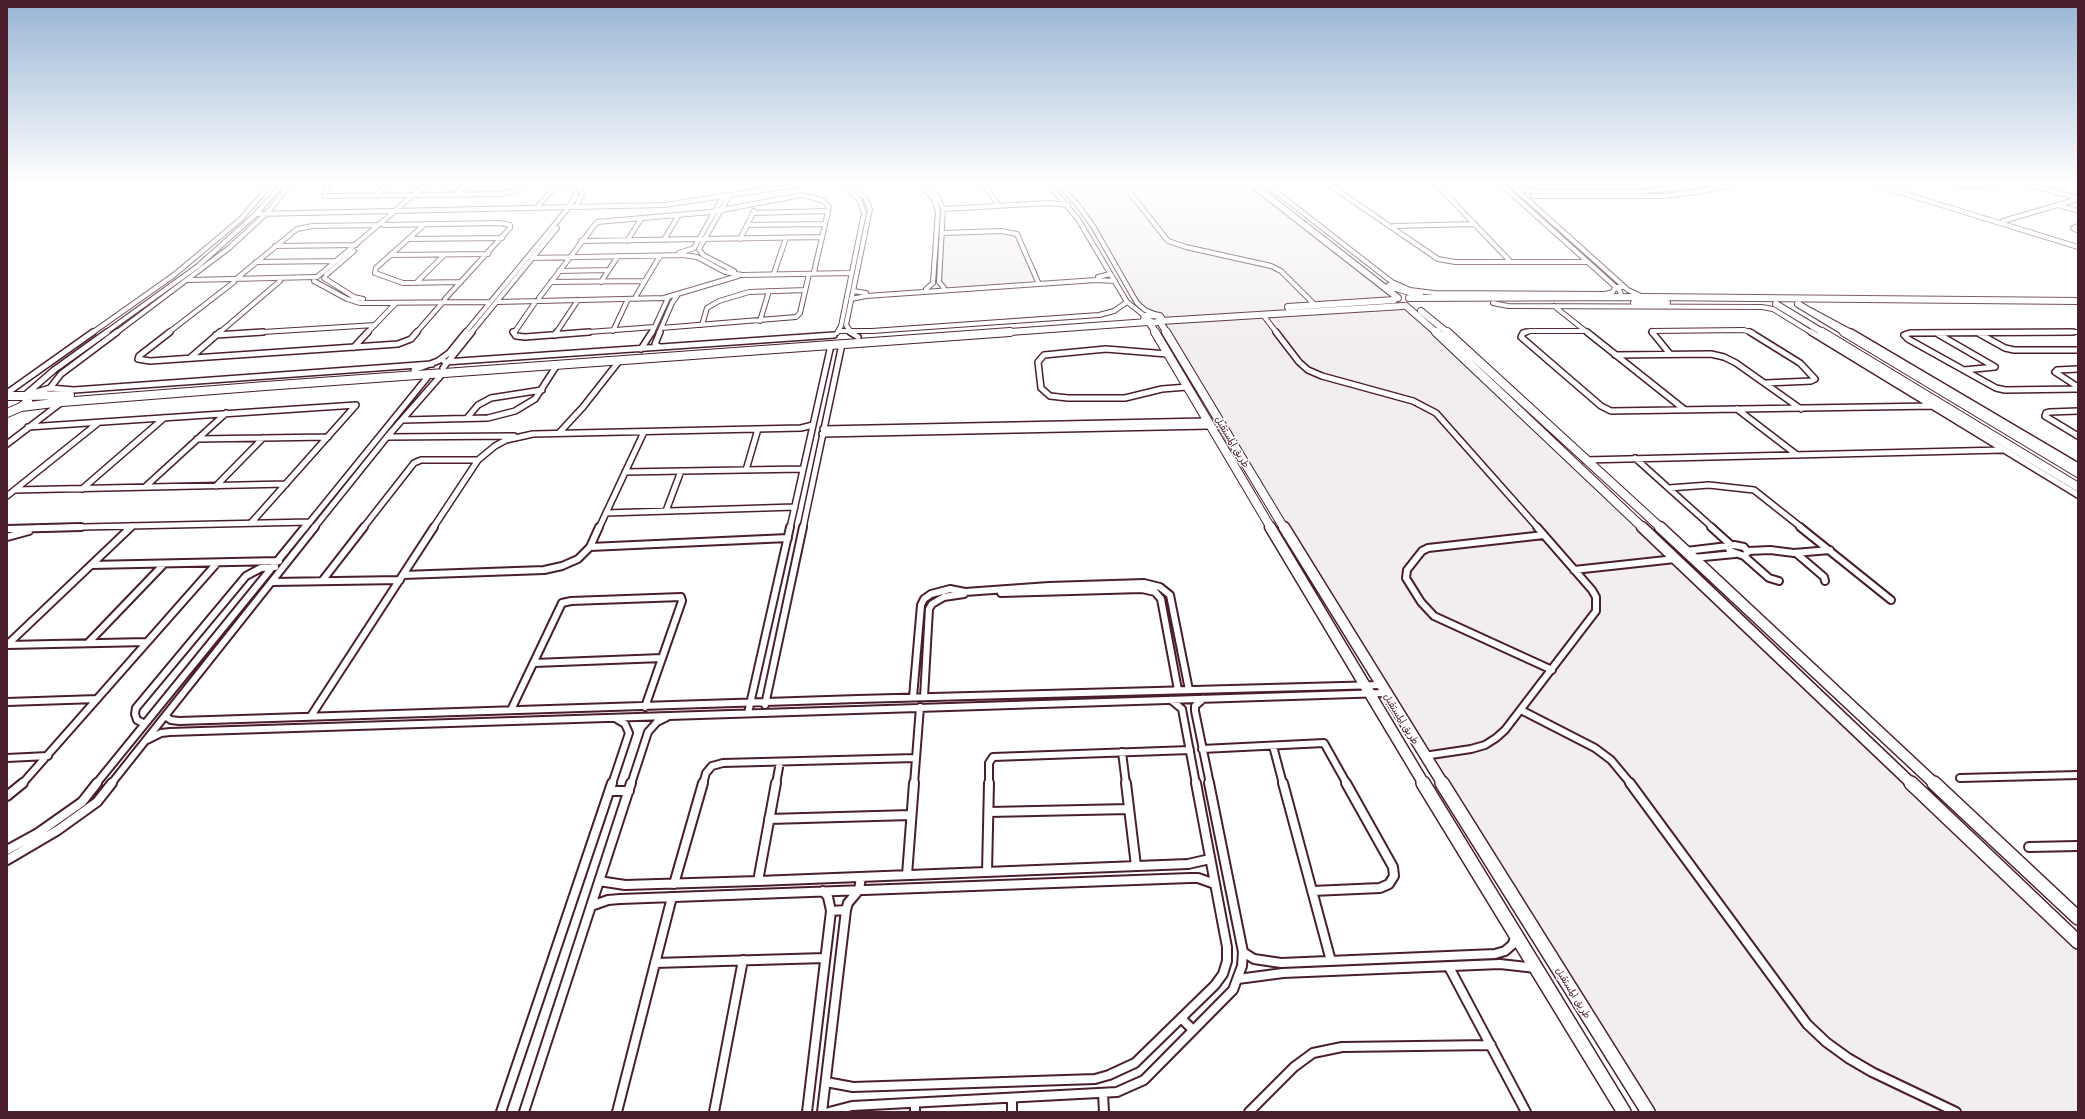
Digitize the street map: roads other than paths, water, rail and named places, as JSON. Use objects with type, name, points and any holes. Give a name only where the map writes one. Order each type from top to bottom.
[{"type":"street","points":[[7,395],[38,371],[174,275],[220,236]]},
{"type":"street","points":[[25,396],[54,370],[198,266],[231,236]]},
{"type":"street","points":[[50,388],[53,381],[61,374],[187,281],[242,236]]},
{"type":"street","points":[[287,236],[138,358],[146,361],[407,342],[502,238]]},
{"type":"street","points":[[314,279],[365,236]]},
{"type":"street","points":[[235,280],[280,281],[324,278],[371,236]]},
{"type":"street","points":[[411,236],[376,268],[375,272],[396,282],[461,282]]},
{"type":"street","points":[[414,370],[432,364],[449,354],[474,321],[546,236]]},
{"type":"street","points":[[7,860],[58,830],[97,802],[256,601],[387,437],[445,368],[549,236]]},
{"type":"street","points":[[585,236],[513,333],[522,337],[654,327]]},
{"type":"street","points":[[627,241],[630,236]]},
{"type":"street","points":[[664,240],[666,236]]},
{"type":"street","points":[[533,257],[680,253],[692,249],[700,236]]},
{"type":"street","points":[[706,236],[700,248],[700,252],[731,270],[746,273],[812,273]]},
{"type":"street","points":[[824,340],[834,335],[838,331],[859,236]]},
{"type":"street","points":[[858,337],[850,332],[846,326],[864,236]]},
{"type":"street","points":[[926,289],[930,288],[933,282],[936,236]]},
{"type":"street","points":[[943,236],[939,282],[944,288]]},
{"type":"street","points":[[1019,236],[1038,282]]},
{"type":"street","points":[[1088,236],[1127,302],[1153,319]]},
{"type":"street","points":[[1099,236],[1137,302],[1153,319]]},
{"type":"street","points":[[1164,236],[1168,241],[1186,248],[1272,266],[1281,271],[1315,305]]},
{"type":"street","points":[[1321,236],[1390,286],[1405,302],[2078,942]]},
{"type":"street","points":[[1324,236],[1366,270],[1381,285],[1453,337],[1693,558],[2078,918]]},
{"type":"street","points":[[1333,236],[1392,282],[1410,290],[1434,293],[1605,294],[1613,292],[1615,287]]},
{"type":"street","points":[[1406,236],[1438,259],[1454,262],[1586,261]]},
{"type":"street","points":[[1409,236],[1442,258],[1586,261]]},
{"type":"street","points":[[1487,236],[1509,260]]},
{"type":"street","points":[[1559,236],[1615,287],[1621,294],[1618,297]]},
{"type":"street","points":[[1568,236],[1624,287],[1632,293],[1644,297]]},
{"type":"street","points":[[2050,236],[2078,245]]},
{"type":"street","points":[[2051,236],[2078,245]]},
{"type":"street","points":[[581,241],[822,237],[800,313],[797,316],[760,321],[661,328]]},
{"type":"street","points":[[408,239],[502,238]]},
{"type":"street","points":[[774,273],[786,238]]},
{"type":"street","points":[[275,246],[356,244]]},
{"type":"street","points":[[856,249],[862,248]]},
{"type":"street","points":[[416,283],[444,254]]},
{"type":"street","points":[[390,255],[488,254]]},
{"type":"street","points":[[570,256],[693,256],[725,272],[742,275],[851,272]]},
{"type":"street","points":[[601,282],[618,256]]},
{"type":"street","points":[[636,296],[660,256]]},
{"type":"street","points":[[256,262],[336,261]]},
{"type":"street","points":[[559,272],[608,270]]},
{"type":"street","points":[[498,300],[636,296],[674,293],[717,280],[722,277],[725,272]]},
{"type":"street","points":[[853,291],[871,294],[1096,279],[1110,274]]},
{"type":"street","points":[[538,299],[578,300],[668,298],[742,275]]},
{"type":"street","points":[[511,276],[518,276]]},
{"type":"street","points":[[324,278],[354,297],[365,300],[444,301]]},
{"type":"street","points":[[187,281],[314,279],[356,302],[396,303],[493,298]]},
{"type":"street","points":[[852,298],[871,294],[926,289],[1096,279],[1115,281]]},
{"type":"street","points":[[189,358],[280,281]]},
{"type":"street","points":[[551,282],[645,281]]},
{"type":"street","points":[[933,282],[939,282]]},
{"type":"street","points":[[1369,301],[1379,298],[1384,293],[1381,285]]},
{"type":"street","points":[[1390,286],[1407,292],[1436,297]]},
{"type":"street","points":[[1615,287],[1624,287]]},
{"type":"street","points":[[702,325],[706,309],[713,303],[745,292],[806,290]]},
{"type":"street","points":[[760,321],[769,291]]},
{"type":"street","points":[[655,342],[668,312],[678,295]]},
{"type":"street","points":[[7,395],[79,395],[414,370],[612,358],[858,337],[1153,319],[1263,314],[1405,302],[1436,297],[1644,297],[2078,301]]},
{"type":"street","points":[[1444,302],[1440,299],[1451,297]]},
{"type":"street","points":[[641,348],[647,343],[668,298]]},
{"type":"street","points":[[613,331],[628,299]]},
{"type":"street","points":[[1880,299],[1887,302],[1889,305]]},
{"type":"street","points":[[1901,299],[1902,302],[1909,305]]},
{"type":"street","points":[[477,300],[490,302]]},
{"type":"street","points":[[555,335],[578,300]]},
{"type":"street","points":[[445,368],[556,365],[612,358],[620,360],[832,345],[1369,301],[1777,307],[1787,310],[2078,487]]},
{"type":"street","points":[[838,331],[850,332],[1099,315],[1114,311],[1127,302]]},
{"type":"street","points":[[354,347],[396,303]]},
{"type":"street","points":[[1493,303],[1508,306],[1777,307],[1798,304],[2078,307]]},
{"type":"street","points":[[1798,304],[2078,473]]},
{"type":"street","points":[[1554,306],[1685,410]]},
{"type":"street","points":[[1777,307],[2078,495]]},
{"type":"street","points":[[1810,311],[1824,316],[2078,466]]},
{"type":"street","points":[[662,312],[668,312]]},
{"type":"street","points":[[1263,314],[1298,362],[1308,370],[1322,376],[1413,401],[1436,413],[1592,590],[1596,597],[1596,611],[1506,730],[1485,745],[1470,749],[1424,756]]},
{"type":"street","name":"طريق المستقبل","points":[[1153,319],[1168,336],[1382,689],[1648,1112]]},
{"type":"street","name":"طريق المستقبل","points":[[1153,319],[1157,337],[1365,689],[1624,1112]]},
{"type":"street","points":[[474,321],[481,321]]},
{"type":"street","points":[[216,335],[375,325]]},
{"type":"street","points":[[1670,354],[1652,334],[1652,331],[1744,330],[1753,333],[1800,363],[1815,379],[1811,381],[1766,383]]},
{"type":"street","points":[[1585,331],[1530,331],[1523,333],[1521,337],[1605,409],[1618,412],[1934,406]]},
{"type":"street","points":[[1977,332],[2005,348],[2014,350],[2078,350]]},
{"type":"street","points":[[2078,332],[1910,333],[1904,335],[1992,386],[2000,389],[2078,388]]},
{"type":"street","points":[[1936,333],[1995,367],[1964,370]]},
{"type":"street","points":[[7,413],[22,407],[62,402],[430,374],[445,368],[641,348],[834,335]]},
{"type":"street","points":[[1157,337],[1168,336]]},
{"type":"street","points":[[1443,338],[1453,337]]},
{"type":"street","points":[[647,343],[655,342]]},
{"type":"street","points":[[655,342],[659,347]]},
{"type":"street","points":[[763,713],[842,344]]},
{"type":"street","points":[[748,713],[832,345]]},
{"type":"street","points":[[1167,354],[1106,349],[1052,353],[1040,359],[1038,362],[1041,388],[1050,396],[1075,398],[1125,398],[1162,389],[1187,387]]},
{"type":"street","points":[[1615,354],[1712,354],[1724,357],[1736,362],[1801,408]]},
{"type":"street","points":[[442,359],[445,368]]},
{"type":"street","points":[[559,433],[584,407],[620,360]]},
{"type":"street","points":[[25,396],[50,388],[74,390],[432,364]]},
{"type":"street","points":[[402,420],[488,418],[515,411],[535,400],[556,365]]},
{"type":"street","points":[[2078,369],[2059,369],[2055,372],[2078,388]]},
{"type":"street","points":[[38,371],[54,370]]},
{"type":"street","points":[[7,850],[38,833],[82,802],[430,374]]},
{"type":"street","points":[[419,389],[428,389]]},
{"type":"street","points":[[467,418],[478,405],[491,398],[542,390]]},
{"type":"street","points":[[22,407],[28,401],[25,396]]},
{"type":"street","points":[[7,444],[62,402]]},
{"type":"street","points":[[28,428],[355,404],[356,406],[251,524]]},
{"type":"street","points":[[818,406],[828,406]]},
{"type":"street","points":[[1737,409],[1797,455]]},
{"type":"street","points":[[2078,411],[2050,412],[2046,413],[2045,416],[2078,436]]},
{"type":"street","points":[[145,487],[226,413]]},
{"type":"street","points":[[82,489],[164,418]]},
{"type":"street","points":[[7,496],[98,423]]},
{"type":"street","points":[[822,432],[1208,424]]},
{"type":"street","points":[[387,437],[519,436],[559,433],[802,428],[813,425]]},
{"type":"street","points":[[802,428],[812,432]]},
{"type":"street","points":[[746,470],[758,429]]},
{"type":"street","points":[[272,582],[402,578],[550,569],[573,562],[582,556],[590,547],[644,432]]},
{"type":"street","points":[[311,716],[478,460],[495,446],[519,436]]},
{"type":"street","points":[[197,440],[328,437]]},
{"type":"street","points":[[216,486],[263,438]]},
{"type":"street","points":[[1585,460],[2004,450]]},
{"type":"street","points":[[1635,458],[1730,546],[1730,551],[1735,554]]},
{"type":"street","points":[[322,581],[414,463],[421,460],[478,460]]},
{"type":"street","points":[[625,472],[803,469]]},
{"type":"street","points":[[666,511],[681,471]]},
{"type":"street","points":[[15,490],[286,484]]},
{"type":"street","points":[[1668,488],[1709,485],[1752,489],[1891,600]]},
{"type":"street","points":[[606,513],[795,507]]},
{"type":"street","points":[[7,529],[310,522]]},
{"type":"street","points":[[7,645],[132,526]]},
{"type":"street","points":[[7,537],[38,529]]},
{"type":"street","points":[[1544,535],[1428,548],[1422,551],[1407,570],[1406,578],[1421,602],[1434,616],[1552,670]]},
{"type":"street","points":[[590,547],[788,538]]},
{"type":"street","points":[[1685,552],[1741,546],[1768,577],[1779,581]]},
{"type":"street","points":[[1693,558],[1746,553],[1796,553],[1830,550]]},
{"type":"street","points":[[1796,553],[1824,577],[1825,582]]},
{"type":"street","points":[[1574,570],[1675,559]]},
{"type":"street","points":[[91,565],[217,562],[277,564]]},
{"type":"street","points":[[7,796],[26,781],[217,562]]},
{"type":"street","points":[[783,563],[795,563]]},
{"type":"street","points":[[88,643],[164,564]]},
{"type":"street","points":[[145,724],[137,720],[135,714],[136,708],[246,576],[261,568],[277,564]]},
{"type":"street","points":[[924,697],[929,609],[937,600],[951,595],[1144,583],[1160,587],[1170,595],[1190,690]]},
{"type":"street","points":[[913,697],[921,606],[924,599],[931,594],[950,589],[965,592],[1064,588],[1142,589],[1155,592],[1161,599],[1178,690]]},
{"type":"street","points":[[511,710],[560,606],[567,601],[681,597],[682,601],[645,707]]},
{"type":"street","points":[[246,601],[256,601]]},
{"type":"street","points":[[1169,638],[1179,638]]},
{"type":"street","points":[[7,645],[147,642]]},
{"type":"street","points":[[534,662],[662,658]]},
{"type":"street","points":[[147,740],[161,733],[170,732],[1170,700],[1365,689]]},
{"type":"street","points":[[165,716],[171,720],[179,721],[751,704],[913,697],[1178,690],[1382,689]]},
{"type":"street","points":[[828,1112],[852,1106],[915,1107],[1012,1098],[1102,1094],[1132,1087],[1144,1080],[1232,990],[1238,979],[1242,952],[1196,718],[1195,706],[1203,698]]},
{"type":"street","points":[[7,702],[97,699]]},
{"type":"street","points":[[826,1082],[853,1087],[1095,1078],[1109,1076],[1135,1063],[1216,985],[1223,974],[1227,961],[1227,947],[1183,718],[1179,705],[1170,700]]},
{"type":"street","points":[[907,875],[920,707]]},
{"type":"street","points":[[1521,710],[1595,748],[1611,760],[1623,773],[1807,1024],[1826,1042],[1848,1058],[1872,1072],[1956,1112]]},
{"type":"street","points":[[524,1112],[648,732],[657,722],[672,716]]},
{"type":"street","points":[[501,1112],[630,733],[625,724],[614,718]]},
{"type":"street","points":[[1183,718],[1196,718]]},
{"type":"street","points":[[1202,749],[1324,743],[1393,867],[1394,876],[1389,884],[1380,888],[1312,891]]},
{"type":"street","points":[[1273,746],[1331,961]]},
{"type":"street","points":[[987,872],[990,763],[993,757],[1190,750]]},
{"type":"street","points":[[1122,752],[1136,866]]},
{"type":"street","points":[[7,758],[48,756]]},
{"type":"street","points":[[674,884],[708,769],[723,763],[916,758]]},
{"type":"street","points":[[758,881],[780,762]]},
{"type":"street","points":[[1960,778],[2078,775]]},
{"type":"street","points":[[610,791],[629,791]]},
{"type":"street","points":[[1939,810],[1950,812],[1958,807]]},
{"type":"street","points":[[989,812],[1129,808]]},
{"type":"street","points":[[769,819],[911,815]]},
{"type":"street","points":[[1955,826],[1965,821],[1976,823]]},
{"type":"street","points":[[2028,847],[2078,846]]},
{"type":"street","points":[[599,881],[607,884],[625,885],[758,881],[1192,864],[1210,859]]},
{"type":"street","points":[[822,1112],[846,910],[851,899],[859,890],[861,876]]},
{"type":"street","points":[[591,906],[608,900],[620,899],[1190,878],[1203,879],[1215,884]]},
{"type":"street","points":[[620,899],[625,885]]},
{"type":"street","points":[[807,1112],[831,911],[828,897],[823,891]]},
{"type":"street","points":[[617,1112],[672,897]]},
{"type":"street","points":[[831,911],[846,910]]},
{"type":"street","points":[[1242,952],[1254,959],[1281,963],[1494,954],[1505,951],[1512,944],[1517,935]]},
{"type":"street","points":[[1494,954],[1500,964]]},
{"type":"street","points":[[655,963],[826,958]]},
{"type":"street","points":[[714,1112],[743,960]]},
{"type":"street","points":[[1281,963],[1283,973]]},
{"type":"street","points":[[1238,979],[1283,973],[1500,964],[1537,968]]},
{"type":"street","points":[[1449,967],[1526,1112]]},
{"type":"street","points":[[1181,1018],[1193,1030]]},
{"type":"street","points":[[1249,1112],[1299,1062],[1313,1053],[1342,1047],[1491,1045]]},
{"type":"street","points":[[1102,1094],[1104,1112]]},
{"type":"street","points":[[1012,1098],[1012,1112]]}]
